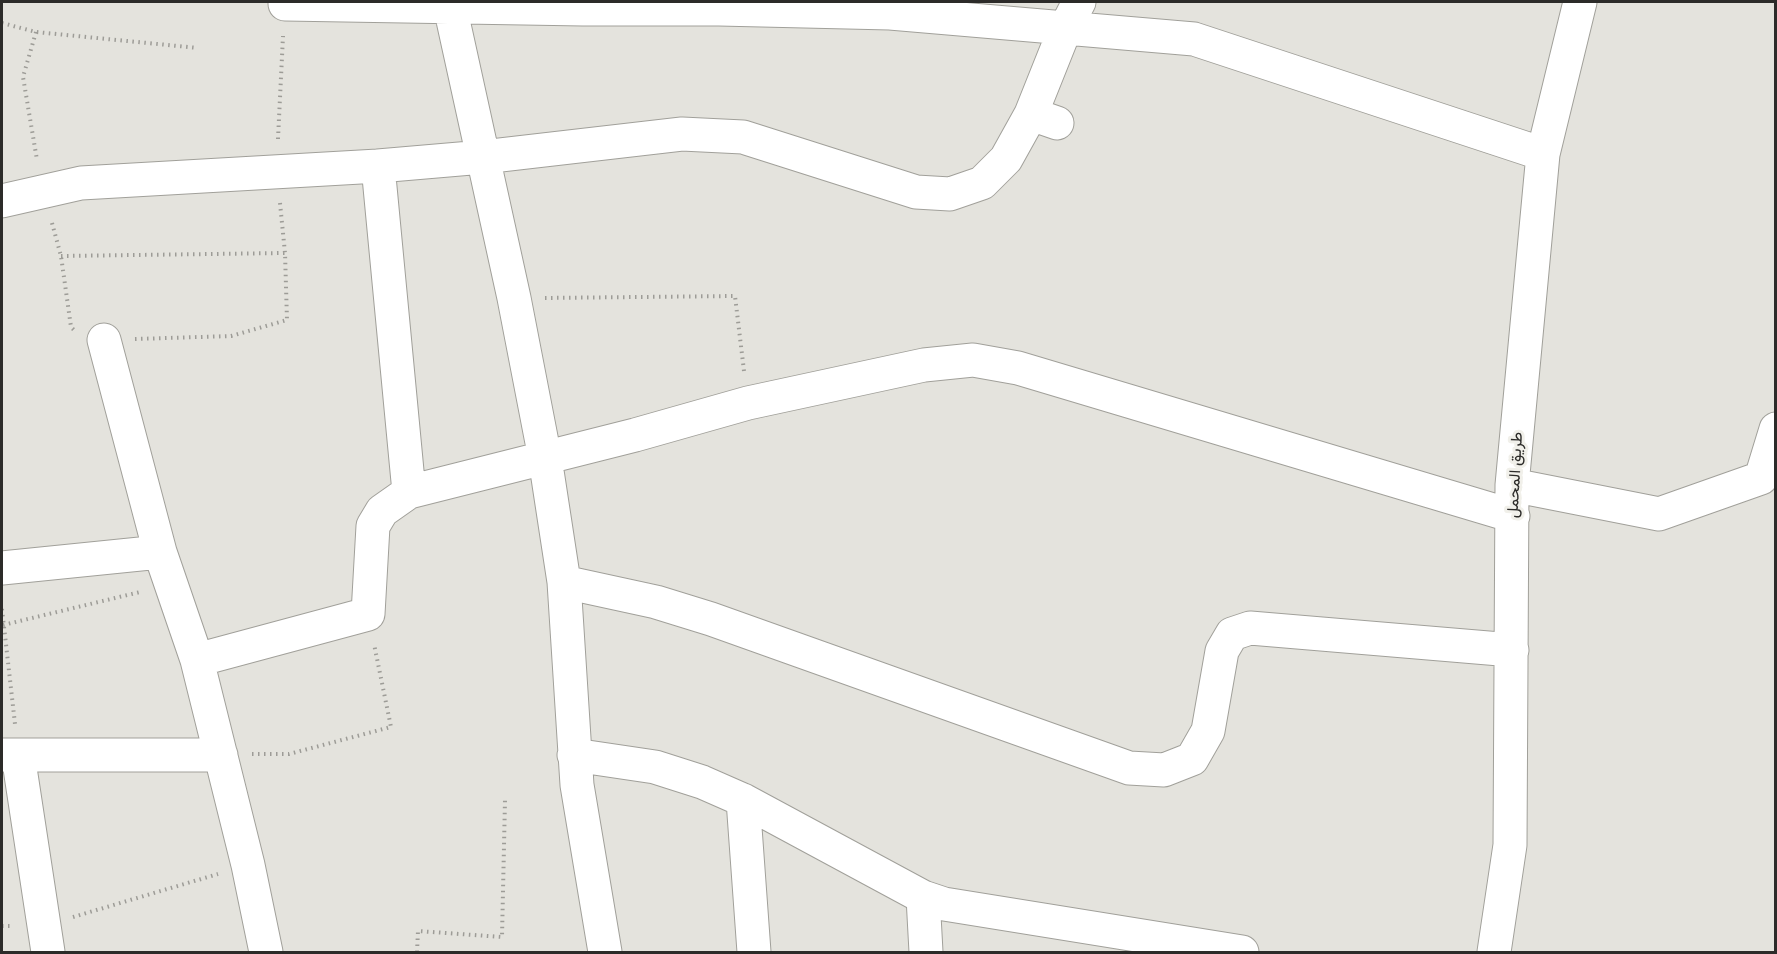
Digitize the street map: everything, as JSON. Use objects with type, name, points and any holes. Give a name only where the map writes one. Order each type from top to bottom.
[{"type":"street","name":"طريق المحمل","points":[[1494,952],[1510,845],[1513,500],[1543,154],[1580,2]]},
{"type":"street","points":[[285,4],[719,5],[890,13],[1072,15],[1194,39],[1543,154]]},
{"type":"street","points":[[450,4],[514,298],[545,458],[564,582],[577,785],[605,952]]},
{"type":"street","points":[[2,201],[81,183],[378,166],[483,157],[682,134],[743,137],[916,192],[950,194],[982,183],[1044,118],[1072,15]]},
{"type":"street","points":[[378,166],[409,492]]},
{"type":"street","points":[[104,340],[160,552],[197,660],[248,865],[266,952]]},
{"type":"street","points":[[197,660],[368,614],[373,526],[382,511],[409,492],[748,403],[924,365],[973,360],[1018,368],[1513,500],[1659,514],[1761,478],[1776,429]]},
{"type":"street","points":[[2,568],[160,552]]},
{"type":"street","points":[[564,582],[656,602],[711,619],[1129,768],[1164,770],[1192,759],[1208,731],[1222,651],[1232,634],[1250,628],[1512,650]]},
{"type":"street","points":[[46,939],[10,755],[221,755]]},
{"type":"street","points":[[574,755],[655,767],[702,782],[743,800],[924,897],[944,904],[1242,952]]},
{"type":"street","points":[[743,800],[754,952]]},
{"type":"street","points":[[924,897],[926,952]]},
{"type":"path","points":[[285,4],[277,172],[285,253],[287,321],[231,336],[104,340],[77,335],[71,327],[61,256],[285,253]]},
{"type":"path","points":[[2,23],[36,32],[198,48]]},
{"type":"path","points":[[36,32],[23,77],[43,192]]},
{"type":"path","points":[[514,298],[735,296],[748,403]]},
{"type":"path","points":[[3,625],[171,585]]},
{"type":"path","points":[[2,609],[10,755]]},
{"type":"path","points":[[221,755],[289,754],[391,727],[368,614]]},
{"type":"path","points":[[417,952],[418,931],[502,937],[505,800]]},
{"type":"path","points":[[46,939],[248,865]]}]
